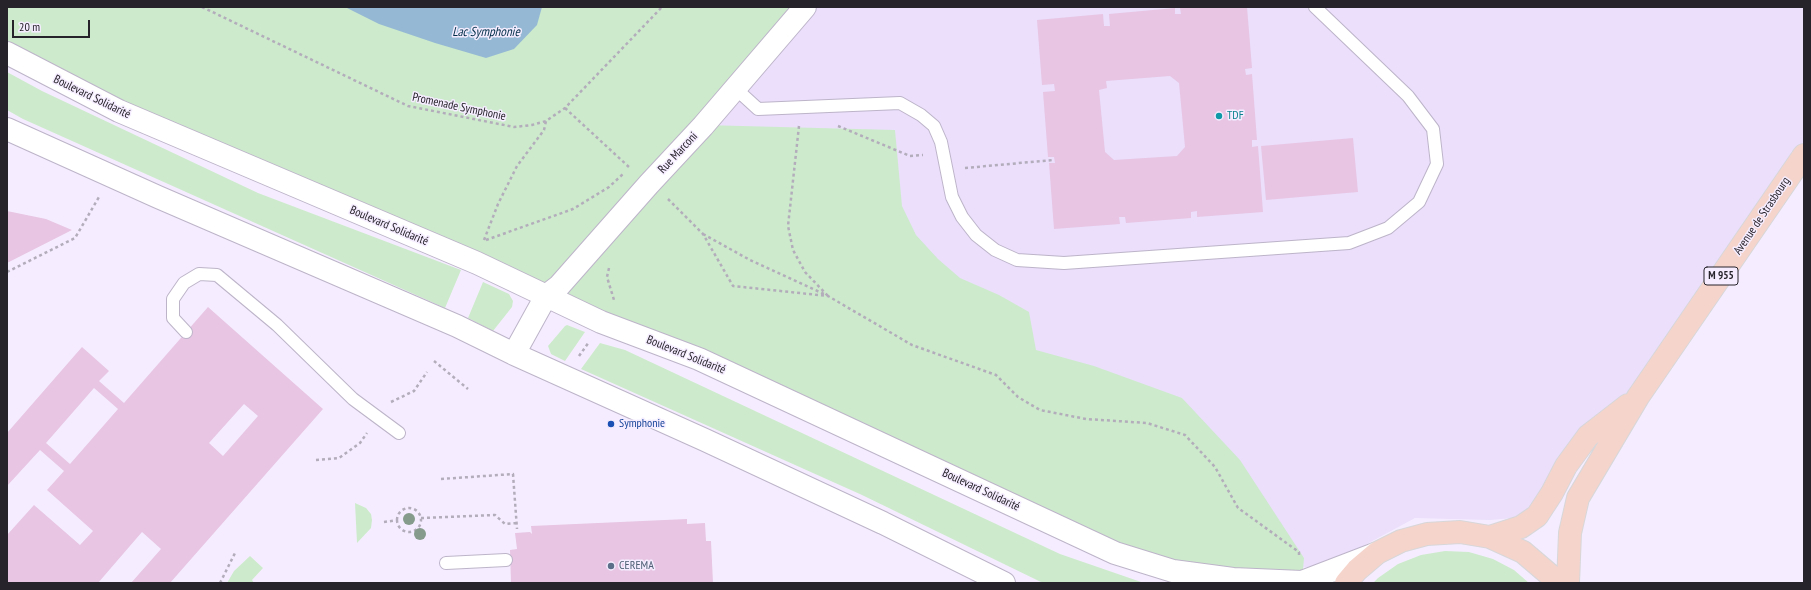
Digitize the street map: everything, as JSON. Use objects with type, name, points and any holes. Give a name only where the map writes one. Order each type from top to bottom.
[{"type":"main road","name":"Rue Marconi","points":[[546,296],[559,286],[649,184],[703,126],[805,7]]},
{"type":"main road","name":"Boulevard Solidarité","points":[[7,53],[119,111],[477,263],[601,322],[699,359],[1115,553],[1172,571],[1233,579],[1302,582],[1377,553]]},
{"type":"main road","points":[[7,129],[457,326],[514,354],[862,513],[1004,583]]},
{"type":"main road","name":"Avenue de Strasbourg","points":[[1568,583],[1570,533],[1578,498],[1638,396],[1804,155]]},
{"type":"main road","points":[[514,354],[546,296]]},
{"type":"main road","name":"Avenue de Strasbourg","points":[[1490,537],[1521,526],[1537,516],[1552,493],[1566,466],[1588,436],[1638,396]]},
{"type":"main road","points":[[1346,583],[1357,570],[1377,553],[1401,541],[1427,534],[1460,532],[1490,537],[1523,552],[1550,575],[1554,583]]},
{"type":"lane","points":[[735,88],[758,109],[900,103],[921,115],[934,126],[944,153],[952,197],[962,217],[976,235],[995,250],[1017,260],[1064,263],[1349,243],[1388,228],[1419,202],[1437,164],[1433,129],[1408,96],[1315,7]]},
{"type":"lane","points":[[186,332],[173,318],[172,299],[184,283],[199,274],[217,275],[277,325],[353,399],[399,433]]},
{"type":"lane","points":[[446,563],[506,560]]},
{"type":"path","name":"Promenade Symphonie","points":[[202,7],[408,106],[514,128],[546,121],[565,108],[662,7]]},
{"type":"path","points":[[801,107],[788,226],[792,250],[805,272],[828,296]]},
{"type":"path","points":[[565,108],[630,168],[666,197],[703,234],[733,286],[828,296]]},
{"type":"path","points":[[546,121],[544,130],[517,166],[498,204],[484,240],[573,209],[609,187],[630,168]]},
{"type":"path","points":[[836,125],[910,156],[944,153]]},
{"type":"path","points":[[947,170],[1053,160]]},
{"type":"path","points":[[7,272],[75,238],[110,175]]},
{"type":"path","points":[[703,234],[750,260],[828,296],[912,345],[996,375],[1018,397],[1040,410],[1086,419],[1147,423],[1185,435],[1215,467],[1238,508],[1299,552],[1302,582]]},
{"type":"path","points":[[566,377],[614,302],[607,277],[610,263]]},
{"type":"path","points":[[434,361],[468,389]]},
{"type":"path","points":[[441,479],[514,474],[517,529]]},
{"type":"path","points":[[409,508],[418,511],[421,518],[420,526],[410,531],[403,530],[398,524],[398,520],[400,513],[409,508]]},
{"type":"path","points":[[421,518],[495,515],[505,524],[516,523]]},
{"type":"path","points":[[384,522],[398,520]]},
{"type":"path","points":[[220,583],[236,551]]},
{"type":"shaded area","points":[[7,7],[1804,7],[1804,151],[1638,397],[1588,436],[1537,516],[1490,520],[1415,518],[1339,559],[1320,566],[1224,574]]},
{"type":"green space","points":[[7,7],[805,7],[704,125],[895,130],[902,206],[916,235],[938,259],[960,278],[999,295],[1029,312],[1036,350],[1094,366],[1182,398],[1240,460],[1304,558],[1302,582],[1173,571],[7,53]]},
{"type":"green space","points":[[7,72],[42,91],[258,193],[461,270],[445,308],[23,119],[7,110]]},
{"type":"green space","points":[[483,282],[509,294],[513,301],[512,307],[493,331],[468,318]]},
{"type":"green space","points":[[567,325],[585,332],[565,361],[551,354],[548,346]]},
{"type":"green space","points":[[600,343],[625,350],[1060,554],[1144,583],[1043,583],[862,495],[581,369]]},
{"type":"green space","points":[[355,503],[366,508],[371,514],[372,520],[371,528],[357,543]]},
{"type":"green space","points":[[1445,551],[1469,552],[1493,559],[1514,570],[1529,583],[1373,583],[1398,564],[1421,555]]},
{"type":"green space","points":[[250,556],[263,568],[252,580],[254,583],[227,583],[234,571]]},
{"type":"water","name":"Lac Symphonie","points":[[345,7],[542,7],[537,25],[514,49],[486,58],[379,24]]},
{"type":"building","name":"TDF","points":[[1247,7],[1252,68],[1245,69],[1246,75],[1252,74],[1257,140],[1252,140],[1252,147],[1258,146],[1263,212],[1197,217],[1197,211],[1191,212],[1191,218],[1126,223],[1125,217],[1119,217],[1120,224],[1054,229],[1049,163],[1055,163],[1054,157],[1048,157],[1043,92],[1055,91],[1054,84],[1042,85],[1037,20],[1103,14],[1104,26],[1110,26],[1109,14],[1175,8],[1175,14],[1181,14],[1180,8]],"holes":[[[1170,76],[1179,83],[1185,147],[1177,156],[1114,160],[1105,152],[1099,90],[1107,88],[1106,81]]]},
{"type":"building","points":[[1353,138],[1358,192],[1266,200],[1261,146]]},
{"type":"building","points":[[7,211],[46,219],[72,230],[7,263]]},
{"type":"building","points":[[208,307],[323,409],[170,583],[131,583],[161,549],[142,532],[98,583],[7,583],[7,535],[34,505],[80,545],[93,531],[47,490],[64,471],[40,450],[7,486],[7,433],[82,347],[109,371],[99,381],[124,403]],"holes":[[[94,388],[118,409],[70,464],[46,443]],[[244,404],[258,416],[223,456],[209,443]]]},
{"type":"building","name":"CEREMA","points":[[687,519],[687,524],[705,523],[706,541],[711,541],[713,583],[511,583],[510,550],[517,549],[515,533],[530,532],[532,534],[531,526]]},
{"type":"place","name":"TDF","points":[[1219,116]]},
{"type":"place","name":"Symphonie","points":[[611,424]]},
{"type":"place","name":"CEREMA","points":[[611,566]]}]
